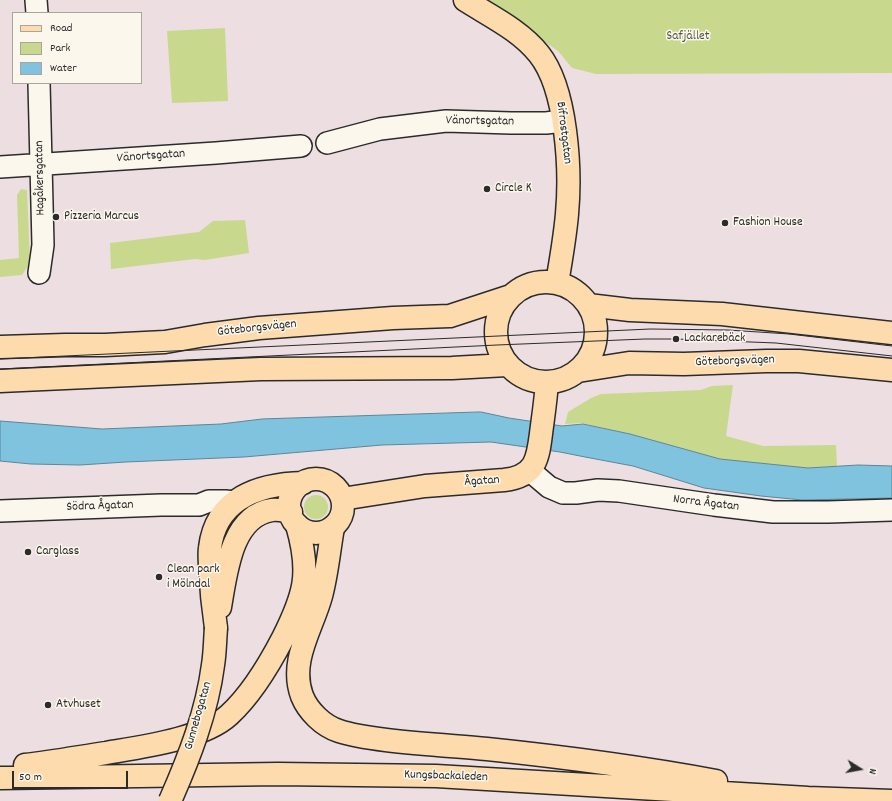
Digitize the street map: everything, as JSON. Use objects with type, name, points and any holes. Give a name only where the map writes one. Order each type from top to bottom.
[{"type":"main road","name":"Bifrostgatan","points":[[465,0],[512,29],[539,54],[550,72],[558,95],[567,155],[568,194],[563,251],[557,283]]},
{"type":"main road","name":"Göteborgsvägen","points":[[0,348],[66,344],[105,345],[165,342],[259,328],[393,318],[450,316],[511,296],[529,285],[543,282],[557,283],[578,293],[588,305],[594,318],[596,324],[594,348],[587,361],[578,371],[565,379],[547,382],[527,379],[507,364],[497,345],[496,327],[501,310],[511,296]]},
{"type":"main road","points":[[588,305],[630,310],[722,314],[892,333]]},
{"type":"main road","name":"Göteborgsvägen","points":[[578,371],[629,364],[684,364],[766,361],[831,363],[892,370]]},
{"type":"main road","points":[[0,381],[261,369],[452,368],[507,364]]},
{"type":"main road","points":[[534,463],[543,415],[547,382]]},
{"type":"main road","name":"Ågatan","points":[[342,499],[425,486],[514,479],[521,476],[534,463]]},
{"type":"main road","points":[[0,767],[58,761],[174,740],[211,727],[229,716],[249,694],[266,668],[293,617],[301,595],[305,580],[306,566],[302,542],[294,518],[290,504],[292,496],[296,489],[303,483],[310,480],[317,479],[328,482],[337,489],[342,499],[343,506],[342,514],[333,527],[326,531],[315,533],[303,530],[294,518]]},
{"type":"main road","points":[[217,597],[210,549],[214,531],[222,515],[234,502],[245,494],[283,483],[303,483]]},
{"type":"main road","name":"Gunnebogatan","points":[[170,801],[191,749],[204,708],[213,665],[217,597],[236,540],[246,524],[258,514],[274,509],[294,518]]},
{"type":"main road","points":[[333,527],[321,596],[302,649],[298,667],[302,696],[310,709],[322,722],[337,731],[362,737],[403,742],[543,755],[653,769],[808,798]]},
{"type":"main road","name":"Kungsbackaleden","points":[[0,778],[278,774],[428,776],[808,798],[892,800]]},
{"type":"street","points":[[36,0],[37,12]]},
{"type":"street","name":"Hagåkersgatan","points":[[39,84],[43,245],[39,273]]},
{"type":"street","name":"Vänortsgatan","points":[[328,143],[380,129],[446,121],[511,123],[546,123],[563,121]]},
{"type":"street","name":"Vänortsgatan","points":[[0,167],[301,146]]},
{"type":"street","name":"Norra Ågatan","points":[[534,463],[549,487],[563,493],[598,490],[619,491],[774,512],[892,510]]},
{"type":"street","name":"Södra Ågatan","points":[[0,511],[161,505],[199,506],[209,501],[234,502]]},
{"type":"street","points":[[199,506],[214,531]]},
{"type":"green space","name":"Safjället","points":[[485,0],[892,0],[892,73],[596,74],[572,68],[558,51]]},
{"type":"green space","points":[[225,28],[228,101],[172,103],[167,31]]},
{"type":"green space","points":[[21,189],[27,190],[30,263],[22,275],[0,277],[0,260],[19,258],[17,195]]},
{"type":"green space","points":[[245,220],[249,253],[205,260],[195,259],[111,269],[110,243],[199,232],[213,221]]},
{"type":"green space","points":[[733,385],[726,436],[763,446],[836,445],[837,466],[808,468],[720,459],[630,434],[581,423],[565,424],[568,412],[591,398],[601,394],[701,390],[712,386]]},
{"type":"green space","points":[[316,495],[325,498],[328,507],[325,516],[316,519],[307,516],[304,507],[307,498]]},
{"type":"water","points":[[481,412],[562,426],[583,424],[630,434],[720,459],[808,468],[858,465],[892,466],[892,498],[802,500],[761,496],[704,488],[633,466],[560,452],[491,442],[382,445],[244,457],[80,465],[31,464],[0,461],[0,421],[102,429],[221,424],[262,419]]},
{"type":"tram line","points":[[0,359],[650,329],[728,330],[789,334],[892,346]]},
{"type":"tram line","points":[[0,369],[645,339],[776,343],[892,356]]},
{"type":"place","name":"Circle K","points":[[487,189]]},
{"type":"place","name":"Pizzeria Marcus","points":[[56,217]]},
{"type":"place","name":"Fashion House","points":[[725,223]]},
{"type":"place","name":"Lackarebäck","points":[[676,339]]},
{"type":"place","name":"Carglass","points":[[28,552]]},
{"type":"place","name":"Clean park i Mölndal","points":[[159,577]]},
{"type":"place","name":"Atvhuset","points":[[48,705]]}]
